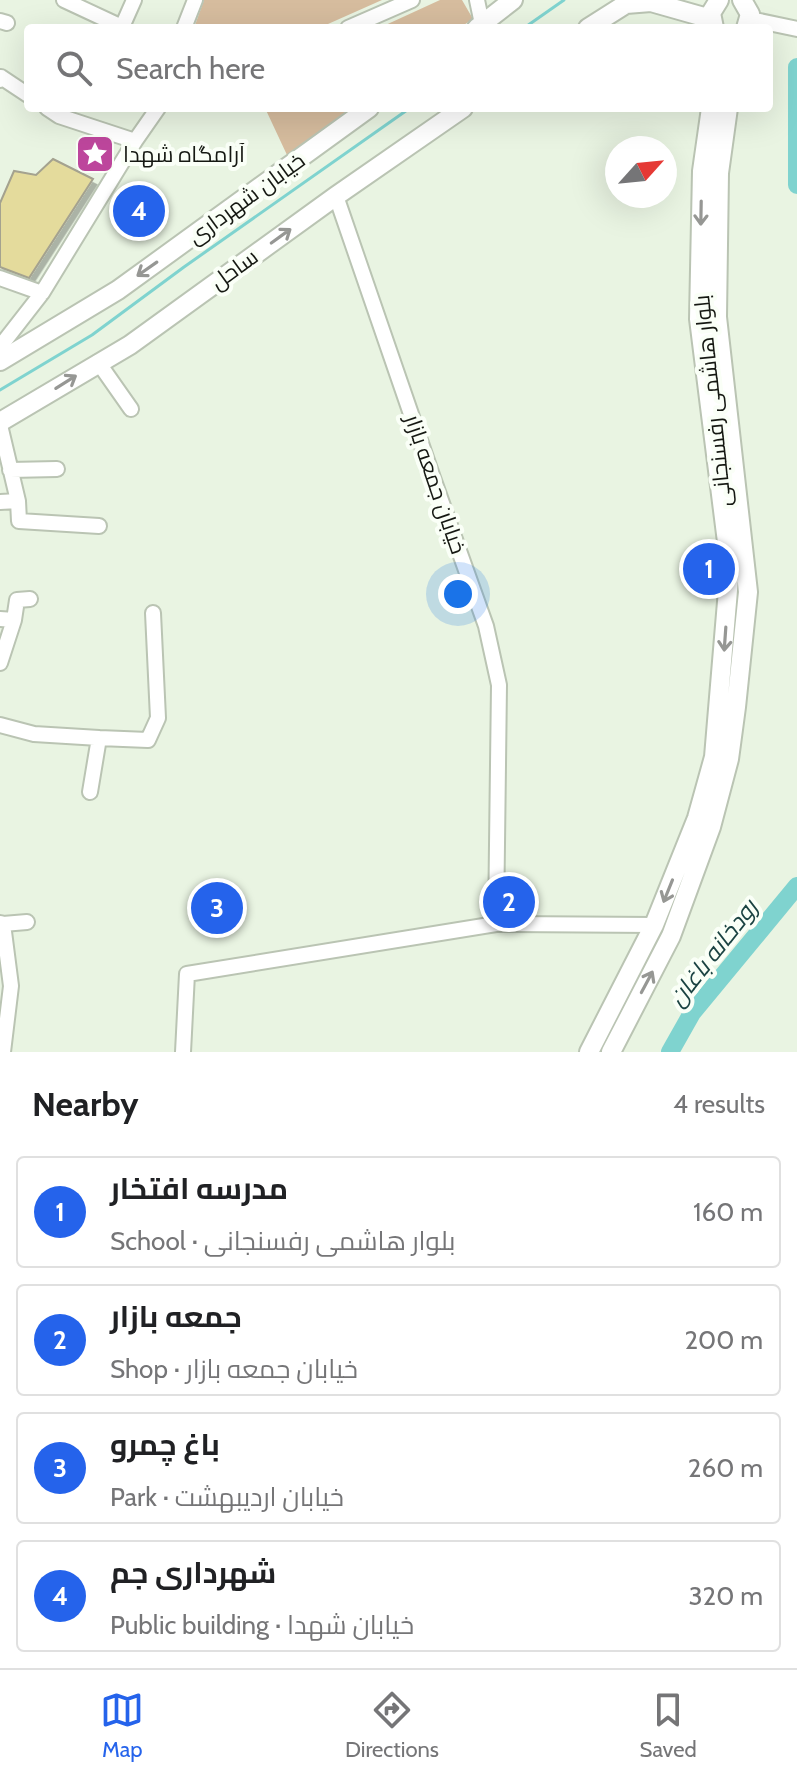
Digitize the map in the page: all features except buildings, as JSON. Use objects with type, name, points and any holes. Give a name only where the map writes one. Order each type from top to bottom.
[{"type":"main road","points":[[485,24],[513,0]]},
{"type":"main road","points":[[594,24],[626,4],[651,2],[712,24],[712,8],[719,0]]},
{"type":"main road","name":"خیابان شهرداری","points":[[0,361],[118,290],[363,112]]},
{"type":"main road","name":"ساحل","points":[[0,424],[130,345],[457,112]]},
{"type":"main road","name":"بلوار هاشمی رفسنجانی","points":[[611,1052],[671,936],[711,827],[721,758],[730,566],[699,319],[711,172],[711,112]]},
{"type":"main road","name":"بلوار هاشمی رفسنجانی","points":[[711,172],[727,112]]},
{"type":"main road","name":"بلوار هاشمی رفسنجانی","points":[[589,1052],[654,925],[721,758]]},
{"type":"street","points":[[64,0],[92,6],[119,24]]},
{"type":"street","points":[[124,24],[134,0]]},
{"type":"street","points":[[186,24],[195,0]]},
{"type":"street","points":[[357,24],[412,0]]},
{"type":"street","points":[[477,0],[481,24]]},
{"type":"street","points":[[749,12],[797,29]]},
{"type":"street","points":[[0,78],[24,93]]},
{"type":"street","points":[[53,112],[135,141]]},
{"type":"street","points":[[0,347],[42,293],[135,141],[159,112]]},
{"type":"street","name":"خیابان جمعه بازار","points":[[336,196],[486,626],[496,670],[499,685],[496,924]]},
{"type":"street","points":[[0,278],[42,293]]},
{"type":"street","points":[[98,362],[131,409]]},
{"type":"street","points":[[0,424],[18,501],[19,521],[99,526]]},
{"type":"street","points":[[10,470],[57,469]]},
{"type":"street","points":[[0,502],[18,501]]},
{"type":"street","points":[[0,663],[7,620],[17,600],[30,599]]},
{"type":"street","points":[[0,725],[34,734],[148,740],[158,718],[153,613]]},
{"type":"street","points":[[90,792],[99,738]]},
{"type":"street","points":[[3,1052],[11,986],[2,923],[27,922]]},
{"type":"street","points":[[183,1052],[187,974],[496,924],[654,925]]},
{"type":"shaded area","points":[[204,0],[382,0],[328,24],[195,24]]},
{"type":"shaded area","points":[[440,0],[462,0],[473,19],[465,24],[388,24]]},
{"type":"shaded area","points":[[267,112],[346,112],[287,155]]},
{"type":"waterway","points":[[530,24],[564,0]]},
{"type":"waterway","name":"رودخانه باغان","points":[[797,67],[797,185]]},
{"type":"waterway","points":[[0,390],[92,335],[404,112]]},
{"type":"waterway","name":"رودخانه باغان","points":[[670,1052],[692,1013],[797,886]]},
{"type":"place","name":"آرامگاه شهدا","points":[[95,154]]},
{"type":"place","name":"شهرداری جم","points":[[139,211]]},
{"type":"place","name":"مدرسه افتخار","points":[[709,569]]},
{"type":"place","name":"جمعه بازار","points":[[509,902]]},
{"type":"place","name":"باغ چمرو","points":[[217,908]]}]
